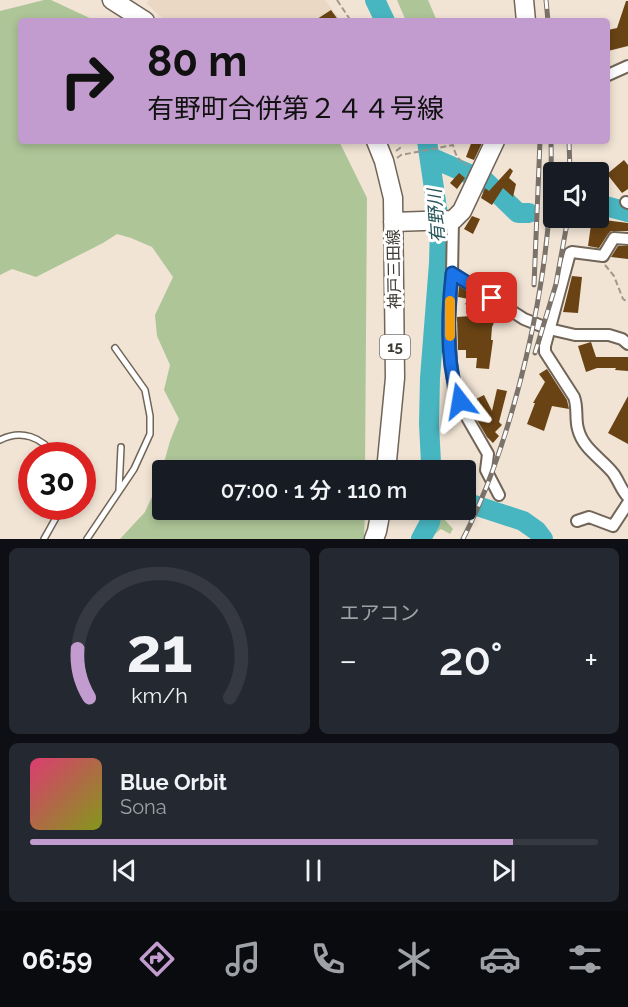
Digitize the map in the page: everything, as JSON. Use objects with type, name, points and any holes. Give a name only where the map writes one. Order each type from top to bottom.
[{"type":"main road","points":[[112,0],[140,18]]},
{"type":"main road","points":[[525,0],[525,18]]},
{"type":"main road","name":"神戸三田線","points":[[377,144],[390,181],[400,222],[395,378],[387,460]]},
{"type":"main road","points":[[400,222],[450,221],[462,211],[494,144]]},
{"type":"main road","points":[[374,539],[379,520]]},
{"type":"street","points":[[610,74],[628,66]]},
{"type":"street","points":[[450,221],[452,273],[449,323],[454,388],[465,414],[488,454],[486,470],[499,495]]},
{"type":"street","points":[[628,239],[614,238],[603,256],[572,252],[570,254],[544,346],[545,352],[577,404],[577,429],[586,446],[613,473],[622,492],[628,497]]},
{"type":"street","points":[[452,273],[524,319],[549,329],[575,335],[609,335],[622,339],[628,344]]},
{"type":"street","points":[[577,520],[589,517],[613,526],[628,503]]},
{"type":"lane","points":[[87,539],[134,469],[150,434],[146,390],[115,348]]},
{"type":"lane","points":[[0,440],[9,435],[26,435],[42,442]]},
{"type":"lane","points":[[119,492],[121,447]]},
{"type":"lane","points":[[44,539],[55,520]]},
{"type":"path","points":[[337,0],[349,18]]},
{"type":"path","points":[[397,158],[401,155],[452,146],[459,160],[478,177]]},
{"type":"path","points":[[603,256],[605,266],[614,276],[623,299],[628,302]]},
{"type":"shaded area","points":[[149,0],[325,0],[339,18],[164,18],[146,3]]},
{"type":"green space","points":[[51,0],[90,18],[18,18],[18,144],[340,144],[367,198],[365,460],[165,460],[179,419],[164,390],[170,365],[157,336],[155,315],[173,277],[152,247],[117,234],[36,277],[12,269],[0,275],[0,11]]},
{"type":"green space","points":[[397,0],[428,0],[436,18],[405,18]]},
{"type":"green space","points":[[152,497],[152,520],[365,520],[364,539],[120,539],[145,512]]},
{"type":"green space","points":[[423,520],[445,520],[453,529],[450,534],[441,529],[429,539],[414,539]]},
{"type":"building","points":[[626,1],[628,1],[628,46],[610,50],[610,30],[617,28]]},
{"type":"building","points":[[331,10],[337,18],[319,18]]},
{"type":"building","points":[[471,144],[482,144],[474,160],[466,157]]},
{"type":"building","points":[[624,160],[628,165],[628,189],[622,193],[609,177],[609,172]]},
{"type":"building","points":[[510,168],[513,171],[509,178],[516,184],[513,197],[503,188],[492,205],[481,198],[485,188],[489,191]]},
{"type":"building","points":[[459,173],[465,178],[457,189],[450,183]]},
{"type":"building","points":[[472,216],[480,219],[473,234],[464,229]]},
{"type":"building","points":[[609,221],[628,223],[628,231],[611,231],[599,248],[588,246],[591,228],[609,228]]},
{"type":"building","points":[[618,246],[628,246],[628,259],[611,257]]},
{"type":"building","points":[[572,276],[582,277],[578,313],[563,312]]},
{"type":"building","points":[[459,286],[499,312],[492,327],[491,340],[493,340],[489,369],[476,368],[477,358],[466,358],[466,350],[458,350],[457,317],[483,315],[465,304],[469,299],[458,297]]},
{"type":"building","points":[[591,342],[596,357],[628,357],[628,371],[615,370],[616,368],[597,368],[586,372],[578,346]]},
{"type":"building","points":[[547,369],[567,400],[569,409],[552,406],[544,431],[527,424],[535,403],[533,403],[545,382],[539,374]]},
{"type":"building","points":[[497,389],[507,391],[499,422],[502,425],[495,432],[499,436],[493,443],[474,415],[476,414],[470,402],[484,395],[492,411]]},
{"type":"building","points":[[628,396],[628,444],[608,433]]},
{"type":"waterway","name":"有野川","points":[[375,0],[384,18]]},
{"type":"waterway","name":"有野川","points":[[427,144],[440,229],[430,378],[431,460]]},
{"type":"waterway","points":[[430,157],[485,181],[518,213],[529,213]]},
{"type":"waterway","points":[[609,207],[628,212]]},
{"type":"waterway","points":[[476,506],[523,521],[537,531],[543,539]]},
{"type":"waterway","name":"有野川","points":[[421,539],[430,520]]},
{"type":"railway","points":[[546,0],[548,18]]},
{"type":"railway","points":[[534,285],[540,144]]},
{"type":"railway","points":[[463,539],[500,451],[526,358],[546,251],[551,144]]},
{"type":"railway","points":[[569,144],[570,162]]},
{"type":"railway","points":[[535,353],[556,284],[566,228]]},
{"type":"slow traffic","points":[[450,301],[450,336]]},
{"type":"route","points":[[460,401],[454,388],[451,362],[449,323],[452,273],[492,298]]}]
